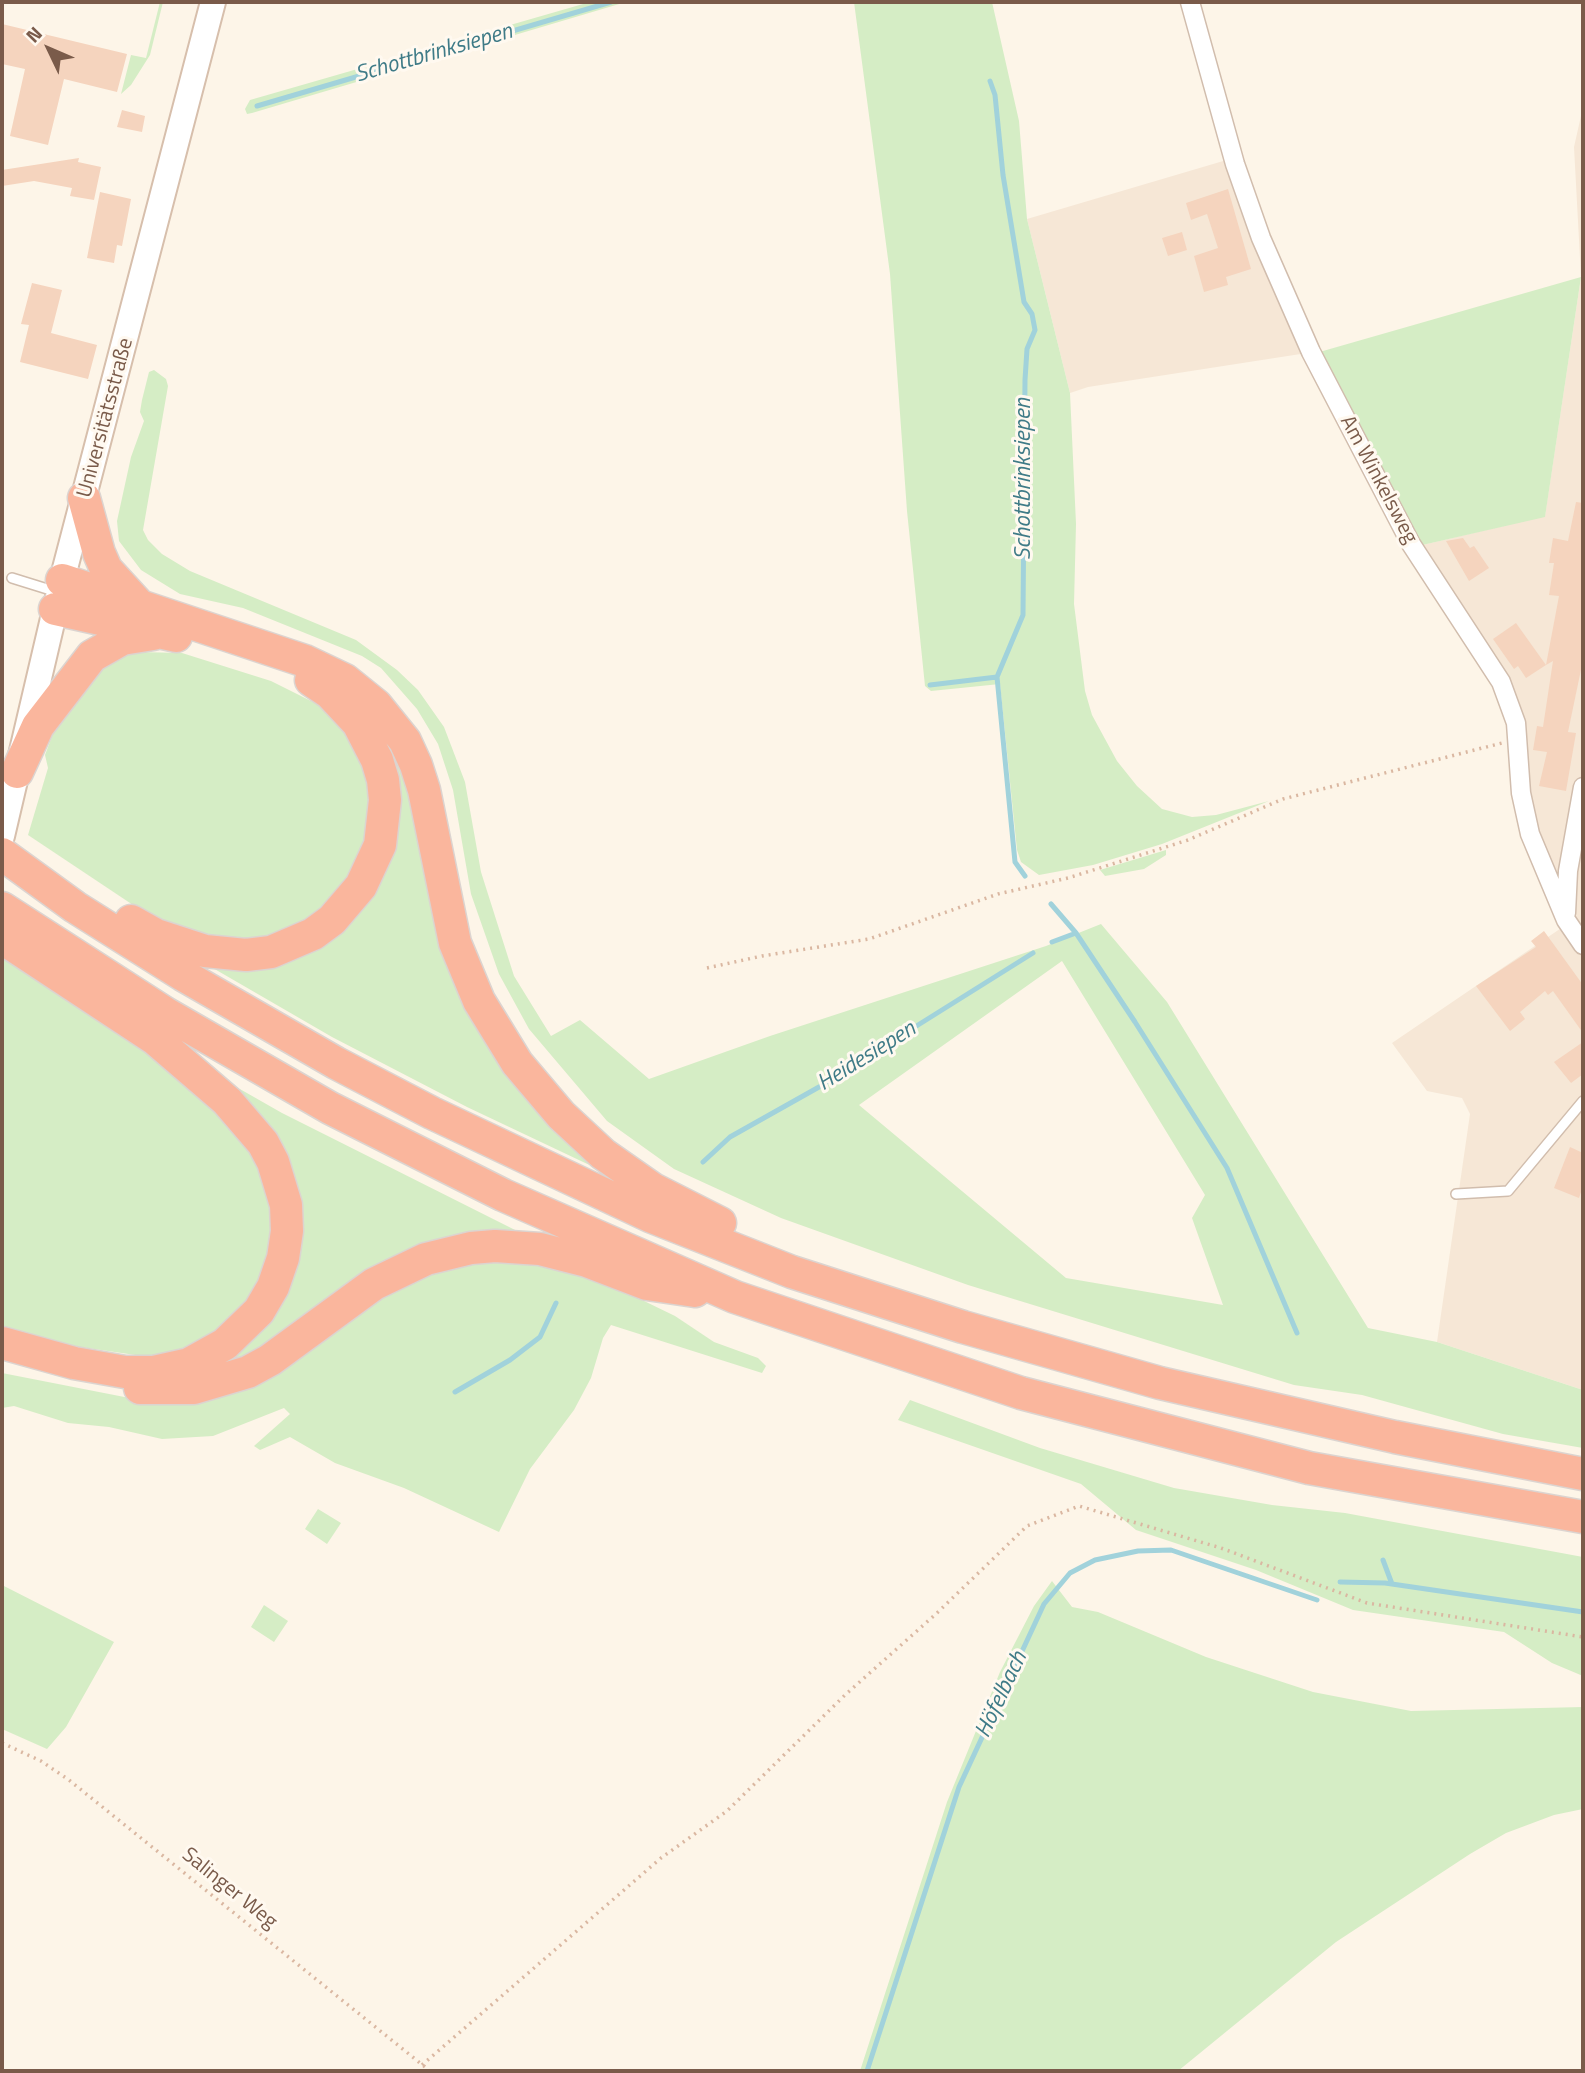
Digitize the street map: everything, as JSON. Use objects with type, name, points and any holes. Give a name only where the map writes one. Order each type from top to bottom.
[{"type":"highway","points":[[84,498],[106,569],[140,606]]},
{"type":"highway","points":[[58,594],[140,606],[324,669],[362,692],[392,722],[405,741],[424,790],[447,913],[466,973],[516,1063],[536,1088],[581,1135],[630,1174],[681,1204],[735,1230],[881,1285],[907,1309]]},
{"type":"highway","points":[[2,844],[34,858],[156,935],[224,954],[271,952],[303,939],[332,920],[361,886],[380,845],[385,800],[377,760],[358,723],[317,684],[289,669],[215,645],[161,633],[58,594]]},
{"type":"highway","points":[[17,772],[38,726],[92,656],[122,639],[161,633]]},
{"type":"highway","points":[[2,855],[75,907],[183,975],[325,1057],[432,1113],[650,1216],[792,1272],[907,1309],[1173,1386],[1381,1434],[1583,1474]]},
{"type":"highway","points":[[2,908],[165,1013],[330,1108],[503,1195],[735,1297],[1021,1393],[1296,1465],[1583,1517]]},
{"type":"highway","points":[[2,938],[155,1039],[227,1101],[263,1143],[274,1162],[286,1205],[287,1231],[283,1258],[273,1287],[259,1311],[225,1344],[189,1364],[153,1372],[125,1372],[74,1363],[2,1343]]},
{"type":"highway","points":[[2,1357],[144,1388],[194,1388],[219,1383],[270,1360],[367,1289],[400,1270],[449,1253],[495,1246],[563,1254],[647,1284],[735,1297]]},
{"type":"main road","name":"Universitätsstraße","points":[[2,836],[58,594],[213,2]]},
{"type":"street","name":"Am Winkelsweg","points":[[1190,2],[1242,187],[1290,306],[1411,544],[1501,682],[1511,706],[1518,739],[1521,793],[1530,834],[1566,920],[1583,945]]},
{"type":"street","points":[[1566,920],[1568,871],[1583,787]]},
{"type":"lane","points":[[12,578],[58,594]]},
{"type":"lane","points":[[1456,1194],[1508,1191],[1583,1101]]},
{"type":"path","points":[[707,968],[762,956],[869,939],[998,894],[1068,878],[1188,840],[1283,799],[1518,739]]},
{"type":"path","points":[[422,2065],[661,1858],[727,1811],[845,1695],[937,1613],[1027,1526],[1079,1506],[1221,1548],[1367,1603],[1583,1637]]},
{"type":"path","name":"Salinger Weg","points":[[2,1743],[54,1769],[430,2071]]},
{"type":"shaded area","points":[[1583,107],[1583,1390],[1437,1342],[1470,1114],[1462,1098],[1427,1091],[1392,1043],[1576,918],[1533,830],[1523,725],[1418,546],[1545,516],[1581,277],[1574,147]]},
{"type":"shaded area","points":[[1230,159],[1307,353],[1088,387],[1070,393],[1027,219]]},
{"type":"green space","points":[[160,2],[163,2],[150,55],[131,85],[121,94],[131,55],[146,58]]},
{"type":"green space","points":[[590,2],[626,2],[252,113],[247,114],[245,109],[250,100]]},
{"type":"green space","points":[[854,2],[992,2],[1019,121],[1027,219],[1070,393],[1076,524],[1074,604],[1085,691],[1092,715],[1117,761],[1137,786],[1162,809],[1192,817],[1216,815],[1269,801],[1162,844],[1093,865],[1039,875],[1021,862],[1017,850],[1000,684],[931,691],[925,686],[907,511],[890,274]]},
{"type":"green space","points":[[1581,277],[1545,517],[1418,546],[1316,353]]},
{"type":"green space","points":[[154,370],[166,379],[168,386],[143,530],[148,540],[162,554],[190,571],[356,640],[397,670],[418,690],[444,727],[465,782],[481,872],[514,976],[551,1036],[580,1020],[649,1079],[770,1036],[1046,946],[1101,924],[1167,1002],[1368,1328],[1437,1342],[1583,1390],[1583,1448],[1503,1434],[1362,1395],[1294,1385],[968,1285],[781,1218],[674,1169],[607,1121],[529,1029],[499,974],[471,894],[453,790],[438,744],[417,709],[381,668],[362,656],[243,608],[180,594],[141,570],[119,541],[117,521],[131,457],[144,421],[140,412],[149,372]],"holes":[[[1062,961],[1205,1195],[1192,1218],[1223,1305],[1066,1278],[859,1105]]]},
{"type":"green space","points":[[138,652],[182,653],[271,681],[313,702],[332,682],[405,763],[445,936],[619,1179],[467,1107],[332,1037],[199,960],[177,927],[133,905],[28,835],[48,768],[45,755],[55,728],[105,660]]},
{"type":"green space","points":[[1166,850],[1166,855],[1144,869],[1105,876],[1100,870]]},
{"type":"green space","points":[[2,958],[105,1023],[188,1083],[244,1141],[260,1169],[270,1200],[271,1247],[254,1292],[233,1318],[206,1341],[156,1358],[53,1343],[2,1327]]},
{"type":"green space","points":[[203,1068],[282,1113],[537,1241],[485,1238],[243,1366],[183,1373],[230,1350],[293,1213]]},
{"type":"green space","points":[[476,1261],[526,1261],[575,1273],[675,1316],[714,1342],[758,1358],[766,1366],[762,1373],[611,1325],[603,1338],[591,1378],[574,1410],[530,1469],[499,1532],[404,1488],[335,1463],[290,1437],[260,1450],[254,1446],[290,1414],[284,1408],[213,1436],[162,1439],[109,1427],[68,1423],[14,1406],[2,1408],[2,1373],[155,1403],[366,1304],[409,1279]]},
{"type":"green space","points":[[910,1400],[1040,1448],[1174,1488],[1272,1505],[1345,1513],[1583,1557],[1583,1676],[1552,1663],[1504,1632],[1353,1610],[1256,1570],[1136,1530],[1081,1484],[898,1420]]},
{"type":"green space","points":[[318,1509],[341,1523],[327,1544],[305,1529]]},
{"type":"green space","points":[[1052,1581],[1072,1607],[1098,1612],[1206,1657],[1313,1692],[1411,1711],[1583,1707],[1583,1809],[1554,1815],[1506,1833],[1470,1854],[1336,1942],[1178,2071],[860,2071],[947,1802],[1000,1672],[1034,1606]]},
{"type":"green space","points":[[2,1585],[114,1642],[66,1727],[47,1749],[2,1729]]},
{"type":"green space","points":[[264,1605],[288,1621],[274,1642],[251,1627]]},
{"type":"building","points":[[2,24],[127,54],[117,92],[64,79],[48,145],[10,136],[25,69],[2,64]]},
{"type":"building","points":[[122,110],[145,116],[142,132],[117,127]]},
{"type":"building","points":[[79,158],[78,162],[101,167],[94,200],[70,196],[72,188],[34,181],[2,186],[2,170]]},
{"type":"building","points":[[1228,189],[1251,269],[1226,277],[1228,285],[1204,292],[1194,256],[1218,248],[1207,214],[1191,220],[1186,203]]},
{"type":"building","points":[[100,192],[131,199],[122,246],[117,245],[114,263],[87,258]]},
{"type":"building","points":[[1182,232],[1187,250],[1168,256],[1162,238]]},
{"type":"building","points":[[32,283],[62,290],[51,333],[97,345],[88,379],[20,362],[29,325],[21,324]]},
{"type":"building","points":[[1576,502],[1583,503],[1583,660],[1568,732],[1576,733],[1566,791],[1539,786],[1547,752],[1533,750],[1537,726],[1543,727],[1553,661],[1546,665],[1559,596],[1549,595],[1554,563],[1549,563],[1553,538],[1568,541]]},
{"type":"building","points":[[1463,538],[1470,548],[1474,546],[1489,568],[1469,581],[1446,541]]},
{"type":"building","points":[[1516,623],[1546,665],[1526,678],[1518,666],[1514,669],[1493,639]]},
{"type":"building","points":[[1544,931],[1583,985],[1583,1033],[1553,991],[1548,995],[1545,991],[1520,1012],[1525,1019],[1510,1031],[1476,986],[1536,947],[1531,941]]},
{"type":"building","points":[[1583,1042],[1583,1074],[1571,1083],[1554,1062]]},
{"type":"building","points":[[1570,1147],[1583,1153],[1583,1186],[1579,1198],[1554,1188]]},
{"type":"waterway","name":"Schottbrinksiepen","points":[[257,106],[611,2]]},
{"type":"waterway","name":"Schottbrinksiepen","points":[[990,81],[995,95],[1003,175],[1024,302],[1032,314],[1035,330],[1027,349],[1025,380],[1023,615],[997,677],[1015,862],[1025,876]]},
{"type":"waterway","points":[[930,685],[997,677]]},
{"type":"waterway","points":[[1051,904],[1076,933],[1227,1168],[1297,1333]]},
{"type":"waterway","name":"Heidesiepen","points":[[1052,942],[1076,933]]},
{"type":"waterway","name":"Heidesiepen","points":[[703,1162],[730,1137],[819,1087],[1033,953]]},
{"type":"waterway","name":"Heidesiepen","points":[[455,1392],[510,1360],[540,1337],[556,1303]]},
{"type":"waterway","name":"Höfelbach","points":[[867,2071],[959,1787],[1044,1604],[1070,1573],[1095,1560],[1138,1551],[1171,1550],[1317,1600]]},
{"type":"waterway","points":[[1383,1560],[1392,1584]]},
{"type":"waterway","name":"Höfelbach","points":[[1340,1582],[1385,1583],[1583,1612]]}]
